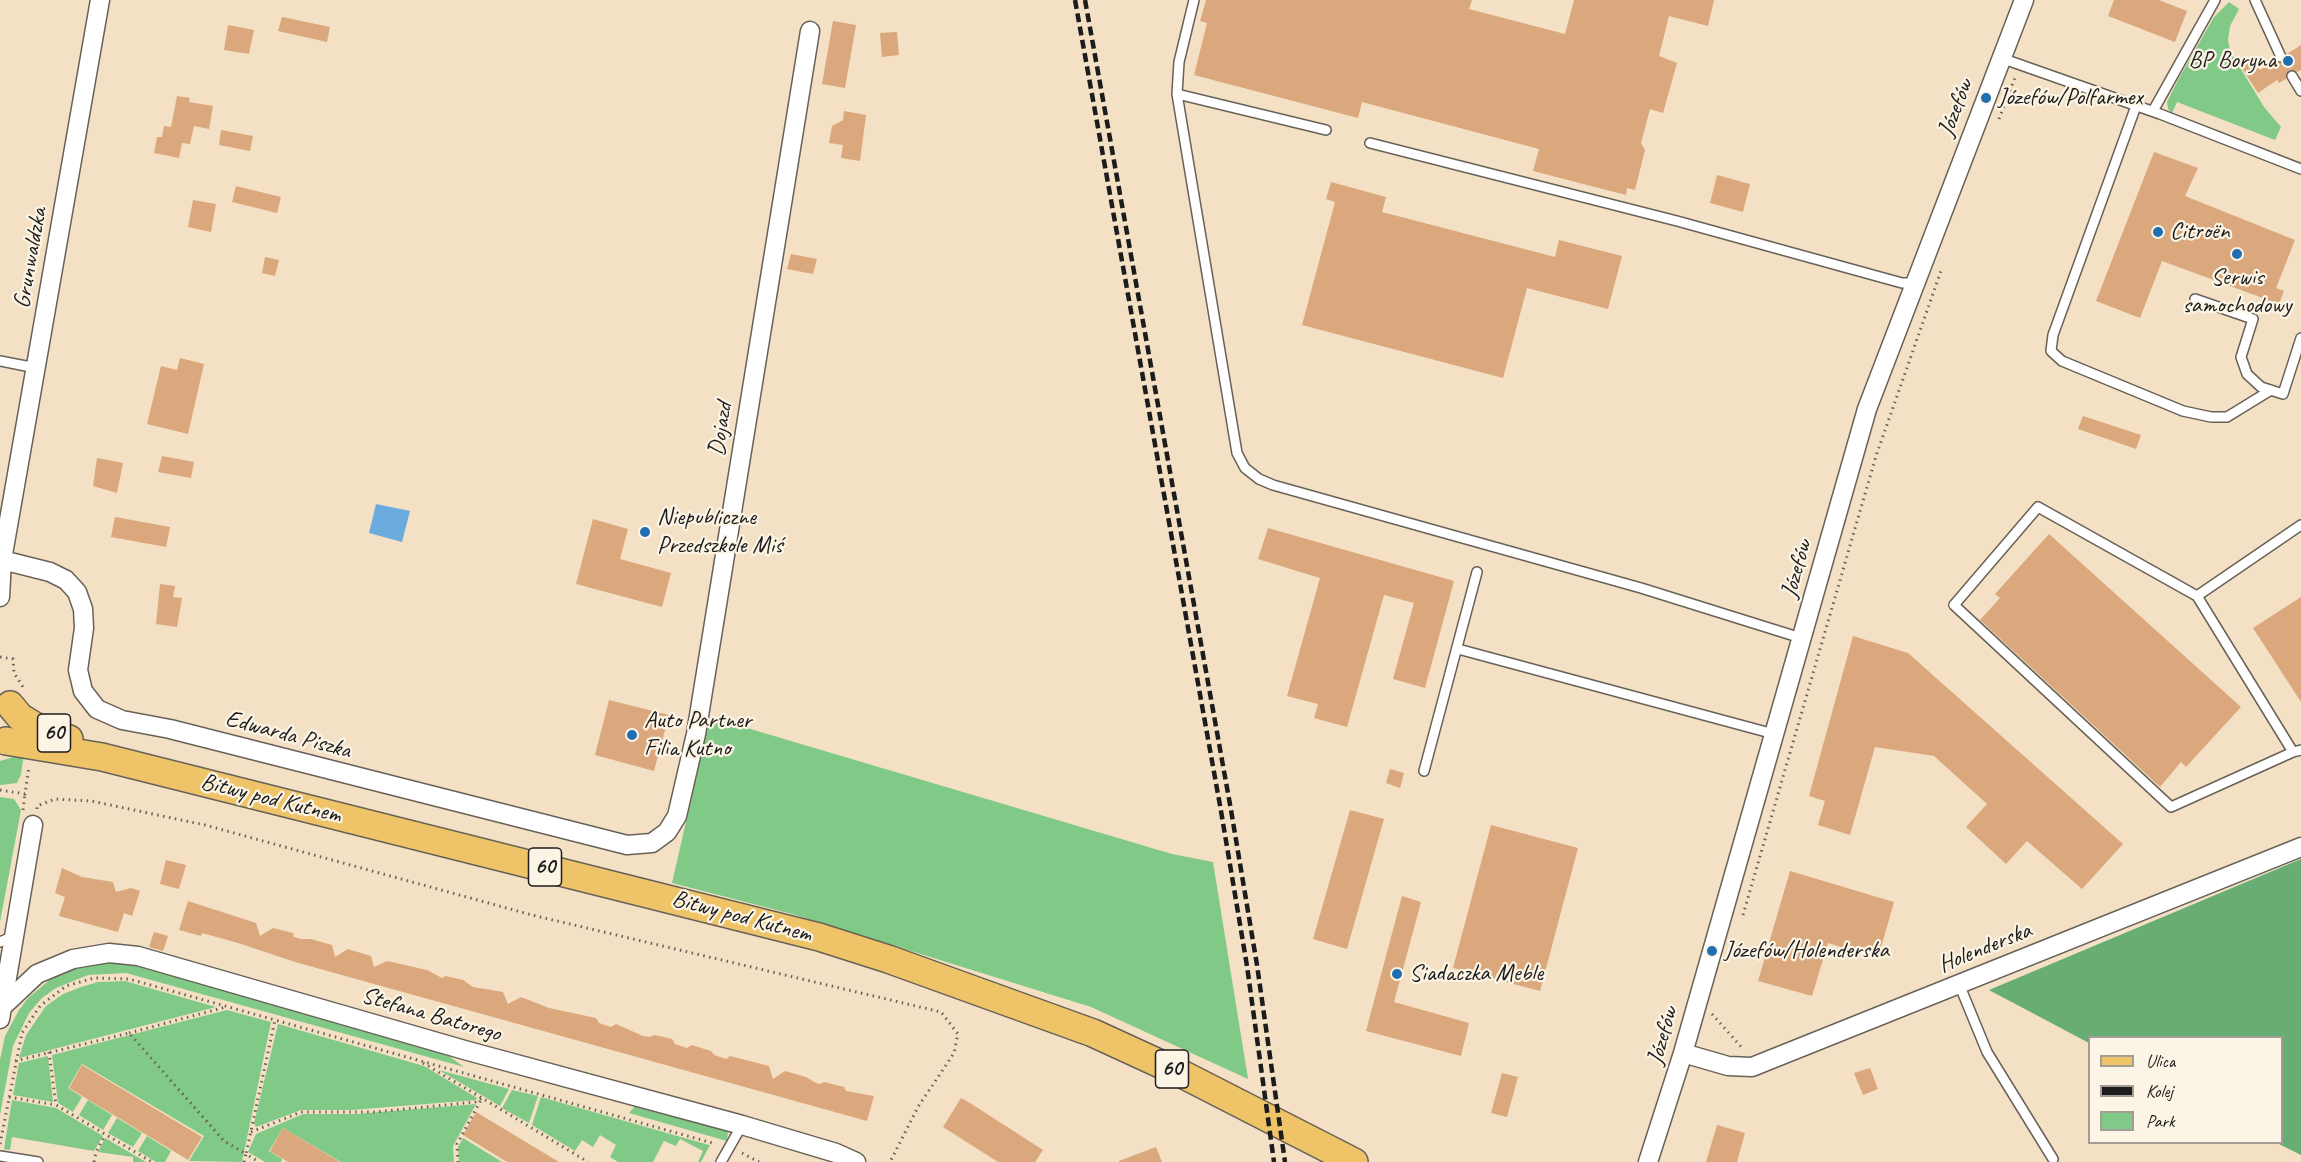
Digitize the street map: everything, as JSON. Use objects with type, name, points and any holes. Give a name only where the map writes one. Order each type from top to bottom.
[{"type":"main road","name":"60","points":[[3,744],[11,727],[5,697]]},
{"type":"main road","name":"Bitwy pod Kutnem","points":[[5,697],[20,717],[38,728],[82,743],[102,757]]},
{"type":"main road","name":"Bitwy pod Kutnem","points":[[3,744],[102,757],[749,918],[888,959],[1093,1033],[1178,1072],[1354,1162]]},
{"type":"street","name":"Grunwaldzka","points":[[0,597],[4,520],[36,368],[100,0]]},
{"type":"street","name":"Józefów","points":[[1648,1162],[1683,1053],[1867,409],[1913,283],[2024,0]]},
{"type":"street","name":"Dojazd","points":[[667,832],[678,816],[696,734],[810,31]]},
{"type":"street","name":"Edwarda Piszka","points":[[1,562],[50,572],[66,580],[77,592],[83,609],[84,628],[78,670],[83,691],[97,709],[122,720],[170,729],[627,845],[652,843],[667,832]]},
{"type":"street","points":[[2,1012],[7,939],[33,825]]},
{"type":"street","name":"Holenderska","points":[[1683,1053],[1728,1066],[1752,1067],[2301,847]]},
{"type":"street","name":"Stefana Batorego","points":[[2,1012],[37,974],[74,959],[109,953],[138,956],[468,1051],[742,1125],[836,1153],[856,1162]]},
{"type":"lane","points":[[1194,0],[1179,62],[1177,94],[1237,453],[1245,468],[1259,479],[1273,484],[1653,591],[1802,638]]},
{"type":"lane","points":[[2153,111],[2216,0]]},
{"type":"lane","points":[[2255,0],[2281,57]]},
{"type":"lane","points":[[2001,58],[2153,111],[2301,169]]},
{"type":"lane","points":[[2292,76],[2301,91]]},
{"type":"lane","points":[[1177,94],[1326,130]]},
{"type":"lane","points":[[2136,106],[2053,336],[2052,351],[2062,361],[2183,411],[2211,417],[2228,417],[2271,390]]},
{"type":"lane","points":[[1370,143],[1677,220],[1902,283],[1913,283]]},
{"type":"lane","points":[[2195,299],[2253,319],[2241,357],[2247,374],[2261,387],[2283,394],[2301,338]]},
{"type":"lane","points":[[0,361],[36,368]]},
{"type":"lane","points":[[2038,507],[2197,596],[2297,751],[2171,807],[1954,605],[2038,507]]},
{"type":"lane","points":[[2197,596],[2301,525]]},
{"type":"lane","points":[[1424,771],[1477,572]]},
{"type":"lane","points":[[1458,649],[1774,734]]},
{"type":"lane","points":[[1959,984],[1987,1052],[2053,1159]]},
{"type":"lane","points":[[721,1162],[742,1125]]},
{"type":"lane","points":[[0,1155],[38,1162]]},
{"type":"path","points":[[1999,120],[2020,65]]},
{"type":"path","points":[[1741,921],[1876,456],[1943,265]]},
{"type":"path","points":[[33,825],[37,806],[55,799],[91,801],[205,825],[532,915],[941,1012],[958,1034],[954,1053],[918,1107],[890,1162]]},
{"type":"path","points":[[0,1145],[2,1119],[9,1097],[21,1033],[40,1006],[66,986],[94,978],[129,979],[729,1148],[759,1162]]},
{"type":"path","points":[[15,1061],[228,1007]]},
{"type":"path","points":[[244,1162],[275,1020]]},
{"type":"path","points":[[129,1033],[224,1141],[259,1162]]},
{"type":"path","points":[[49,1052],[56,1105]]},
{"type":"path","points":[[418,1060],[588,1162]]},
{"type":"path","points":[[9,1097],[56,1105],[152,1162]]},
{"type":"path","points":[[251,1132],[301,1112],[375,1112],[476,1102],[482,1098]]},
{"type":"path","points":[[458,1162],[457,1144],[482,1098]]},
{"type":"path","points":[[94,1162],[96,1152],[105,1135]]},
{"type":"green space","points":[[2229,2],[2239,9],[2230,26],[2228,40],[2230,51],[2264,107],[2281,127],[2275,140],[2177,102],[2172,113],[2168,109],[2167,102],[2178,80],[2214,17]]},
{"type":"green space","points":[[710,717],[1172,854],[1213,862],[1248,1079],[1091,1007],[792,914],[672,883]]},
{"type":"green space","points":[[24,754],[17,783],[0,785],[0,761]]},
{"type":"green space","points":[[0,797],[14,799],[21,810],[0,922]]},
{"type":"green space","points":[[2301,859],[2301,1155],[2279,1144],[2283,1144],[2283,1036],[2088,1036],[2088,1042],[1989,990]]},
{"type":"green space","points":[[103,963],[135,964],[442,1051],[464,1067],[126,973],[88,975],[56,988],[42,998],[29,1013],[13,1046],[0,1115],[0,1060],[5,1036],[19,1010],[28,998],[52,978],[67,971]]},
{"type":"green space","points":[[125,981],[216,1007],[19,1058],[26,1035],[46,1006],[63,994],[81,987],[98,982]]},
{"type":"green space","points":[[227,1010],[271,1022],[242,1162],[189,1161],[204,1136],[82,1064],[68,1088],[82,1097],[73,1112],[58,1103],[52,1055]]},
{"type":"green space","points":[[278,1024],[424,1066],[477,1098],[476,1100],[352,1110],[301,1110],[256,1127],[254,1123]]},
{"type":"green space","points":[[48,1056],[53,1102],[13,1095],[19,1063]]},
{"type":"green space","points":[[439,1070],[509,1089],[500,1106]]},
{"type":"green space","points":[[512,1090],[538,1096],[529,1123],[502,1108]]},
{"type":"green space","points":[[541,1097],[710,1145],[701,1162],[698,1162],[703,1151],[680,1139],[676,1146],[664,1141],[653,1162],[618,1162],[610,1157],[616,1145],[600,1135],[593,1147],[582,1140],[575,1151],[532,1125]]},
{"type":"green space","points":[[12,1100],[56,1108],[103,1136],[94,1151],[12,1137],[10,1150],[4,1149]]},
{"type":"green space","points":[[88,1100],[112,1115],[103,1130],[79,1115]]},
{"type":"green space","points":[[476,1104],[453,1146],[454,1162],[341,1162],[283,1128],[269,1151],[282,1159],[281,1162],[265,1162],[248,1152],[256,1134],[303,1114],[356,1114]]},
{"type":"green space","points":[[636,1105],[728,1131],[727,1141],[629,1113]]},
{"type":"green space","points":[[117,1118],[142,1133],[133,1147],[108,1133]]},
{"type":"green space","points":[[147,1136],[171,1151],[165,1162],[156,1162],[138,1151]]},
{"type":"green space","points":[[105,1138],[146,1162],[133,1162],[133,1157],[98,1152]]},
{"type":"green space","points":[[463,1138],[502,1162],[459,1162],[458,1147]]},
{"type":"water","points":[[376,504],[410,511],[402,542],[369,533]]},
{"type":"building","points":[[1206,0],[1472,0],[1469,9],[1565,34],[1574,0],[1714,0],[1708,26],[1669,16],[1659,56],[1677,63],[1663,113],[1650,109],[1641,143],[1645,150],[1635,190],[1627,188],[1626,195],[1533,171],[1539,149],[1362,102],[1358,118],[1194,75],[1207,23],[1200,21]]},
{"type":"building","points":[[2114,0],[2159,0],[2187,11],[2175,42],[2108,16]]},
{"type":"building","points":[[282,17],[330,27],[327,42],[278,31]]},
{"type":"building","points":[[833,21],[856,25],[845,88],[822,84]]},
{"type":"building","points":[[228,25],[254,30],[249,54],[224,50]]},
{"type":"building","points":[[897,32],[899,55],[882,57],[880,33]]},
{"type":"building","points":[[2301,45],[2301,70],[2297,72],[2289,70],[2286,79],[2279,83],[2277,80],[2258,93],[2240,65],[2252,58],[2260,70],[2275,61],[2283,63],[2288,58],[2287,54]]},
{"type":"building","points":[[177,96],[190,98],[189,102],[213,106],[209,129],[194,126],[190,144],[182,143],[179,158],[154,153],[157,137],[162,137],[164,126],[171,127]]},
{"type":"building","points":[[844,111],[866,115],[860,161],[841,158],[843,145],[829,143],[832,126],[843,120]]},
{"type":"building","points":[[221,130],[253,136],[250,151],[219,145]]},
{"type":"building","points":[[2154,152],[2198,168],[2185,196],[2295,240],[2276,288],[2284,291],[2279,304],[2162,261],[2140,318],[2096,301]]},
{"type":"building","points":[[1717,175],[1750,184],[1743,212],[1710,203]]},
{"type":"building","points":[[1331,182],[1386,197],[1382,212],[1555,257],[1559,240],[1622,256],[1608,309],[1527,288],[1503,378],[1302,325],[1335,202],[1326,199]]},
{"type":"building","points":[[236,186],[281,197],[277,213],[232,202]]},
{"type":"building","points":[[193,200],[216,204],[211,232],[188,227]]},
{"type":"building","points":[[791,254],[817,259],[813,274],[787,269]]},
{"type":"building","points":[[265,257],[279,260],[275,276],[262,273]]},
{"type":"building","points":[[180,358],[204,364],[188,434],[147,424],[161,366],[177,370]]},
{"type":"building","points":[[2083,416],[2141,435],[2136,449],[2078,429]]},
{"type":"building","points":[[162,456],[194,462],[191,478],[158,472]]},
{"type":"building","points":[[97,458],[123,463],[117,493],[93,486]]},
{"type":"building","points":[[115,517],[170,527],[166,547],[111,537]]},
{"type":"building","name":"Niepubliczne Przedszkole Miś","points":[[593,519],[628,529],[620,559],[671,573],[662,607],[576,584]]},
{"type":"building","points":[[1268,528],[1454,581],[1425,688],[1393,679],[1414,603],[1384,595],[1347,727],[1314,718],[1318,704],[1287,696],[1320,578],[1258,559]]},
{"type":"building","points":[[2049,534],[2241,707],[2186,767],[2181,762],[2160,787],[1980,620],[2000,598],[1995,594]]},
{"type":"building","points":[[160,584],[175,586],[173,597],[182,598],[177,627],[156,624]]},
{"type":"building","points":[[2301,597],[2301,702],[2253,628]]},
{"type":"building","points":[[1853,636],[1908,653],[2123,844],[2082,889],[2027,841],[2006,864],[1966,827],[1987,804],[1934,756],[1875,747],[1850,835],[1818,825],[1825,801],[1809,796]]},
{"type":"building","name":"Auto Partner Filia Kutno","points":[[609,700],[669,715],[654,771],[595,755]]},
{"type":"building","points":[[1390,769],[1404,773],[1400,788],[1386,783]]},
{"type":"building","points":[[1350,810],[1384,819],[1347,949],[1313,939]]},
{"type":"building","points":[[1491,825],[1578,848],[1540,991],[1453,968]]},
{"type":"building","points":[[166,860],[186,865],[179,889],[160,884]]},
{"type":"building","points":[[62,868],[82,877],[113,882],[116,892],[131,888],[140,891],[132,916],[124,913],[118,932],[59,916],[65,897],[55,893]]},
{"type":"building","points":[[1790,871],[1894,902],[1878,958],[1828,943],[1812,996],[1758,981]]},
{"type":"building","points":[[1402,896],[1421,902],[1394,1002],[1469,1023],[1461,1056],[1366,1031]]},
{"type":"building","points":[[188,901],[256,923],[260,936],[273,928],[293,933],[294,937],[332,945],[335,957],[348,949],[371,956],[374,967],[387,961],[427,970],[442,978],[446,976],[463,980],[473,987],[503,992],[508,1004],[521,997],[549,1008],[596,1018],[599,1023],[611,1027],[616,1024],[643,1036],[655,1035],[672,1039],[675,1044],[687,1048],[692,1045],[726,1059],[730,1056],[769,1066],[773,1079],[785,1071],[820,1084],[824,1082],[844,1087],[846,1091],[874,1096],[867,1121],[295,962],[202,933],[201,936],[179,930]]},
{"type":"building","points":[[154,932],[168,936],[163,951],[149,947]]},
{"type":"building","points":[[82,1065],[202,1137],[188,1160],[69,1088]]},
{"type":"building","points":[[1870,1068],[1878,1089],[1863,1095],[1854,1073]]},
{"type":"building","points":[[1502,1073],[1518,1077],[1507,1117],[1491,1113]]},
{"type":"building","points":[[961,1098],[1043,1150],[1035,1162],[998,1162],[943,1127]]},
{"type":"building","points":[[476,1112],[559,1162],[507,1162],[463,1135]]},
{"type":"building","points":[[1717,1125],[1745,1133],[1737,1162],[1706,1162]]},
{"type":"building","points":[[283,1128],[340,1162],[288,1162],[270,1151]]},
{"type":"building","points":[[1156,1147],[1162,1162],[1119,1162],[1119,1161]]},
{"type":"railway","points":[[1075,0],[1221,811],[1247,966],[1274,1162]]},
{"type":"railway","points":[[1085,0],[1231,810],[1257,965],[1285,1162]]},
{"type":"place","name":"BP Boryna","points":[[2288,61]]},
{"type":"place","name":"Józefów/Polfarmex","points":[[1986,98]]},
{"type":"place","name":"Citroën","points":[[2158,232]]},
{"type":"place","name":"Serwis samochodowy","points":[[2237,254]]},
{"type":"place","name":"Niepubliczne Przedszkole Miś","points":[[645,532]]},
{"type":"place","name":"Auto Partner Filia Kutno","points":[[632,735]]},
{"type":"place","name":"Józefów/Holenderska","points":[[1712,951]]},
{"type":"place","name":"Siadaczka Meble","points":[[1397,974]]}]
